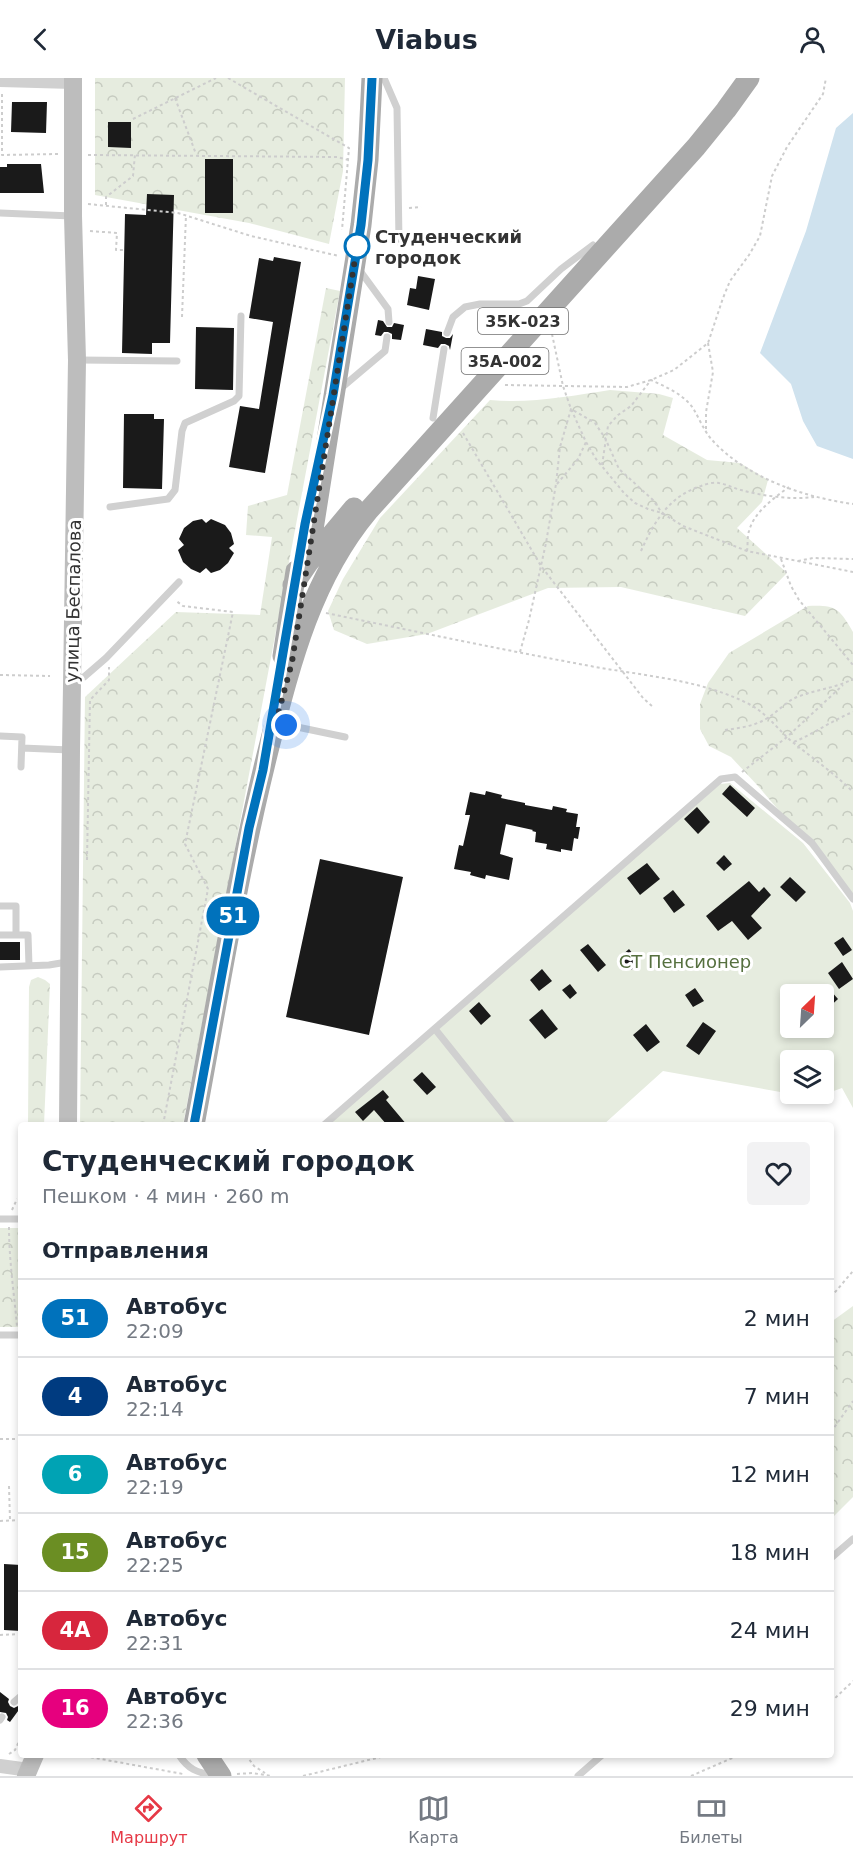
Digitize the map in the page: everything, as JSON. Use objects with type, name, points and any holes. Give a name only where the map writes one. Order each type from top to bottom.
[{"type":"main road","points":[[292,662],[333,395],[347,256],[361,225],[368,160],[372,78]]},
{"type":"main road","name":"35К-023","points":[[293,585],[338,526],[433,418],[633,203],[689,140],[737,78]]},
{"type":"main road","name":"35А-002","points":[[195,1122],[249,828],[292,662],[311,606],[325,576],[353,528],[704,138],[749,78]]},
{"type":"main road","name":"улица Беспалова","points":[[68,1122],[77,360],[83,217],[73,80]]},
{"type":"main road","points":[[293,585],[333,395]]},
{"type":"main road","name":"35А-002","points":[[263,770],[293,585]]},
{"type":"main road","points":[[210,1758],[226,1775]]},
{"type":"street","points":[[1,85],[73,80]]},
{"type":"street","points":[[0,1766],[30,1767]]},
{"type":"lane","points":[[384,78],[397,108],[399,242],[448,240]]},
{"type":"lane","points":[[0,213],[83,217]]},
{"type":"lane","points":[[447,333],[453,317],[465,307],[480,303],[519,304],[527,302],[561,269],[593,245]]},
{"type":"lane","points":[[347,256],[388,309],[389,322]]},
{"type":"lane","points":[[110,507],[168,499],[173,495],[185,423],[234,401],[239,396],[241,316]]},
{"type":"lane","points":[[333,395],[385,351],[387,337]]},
{"type":"lane","points":[[433,418],[444,350]]},
{"type":"lane","points":[[77,360],[177,361]]},
{"type":"lane","points":[[73,680],[84,677],[109,655],[179,582]]},
{"type":"lane","points":[[276,722],[345,737]]},
{"type":"lane","points":[[0,736],[22,737],[21,767]]},
{"type":"lane","points":[[22,748],[71,750]]},
{"type":"lane","points":[[327,1122],[721,779],[735,777],[812,843],[853,899]]},
{"type":"lane","points":[[0,906],[16,906],[16,935]]},
{"type":"lane","points":[[0,935],[28,935],[29,966]]},
{"type":"lane","points":[[0,967],[49,965],[69,961]]},
{"type":"lane","points":[[435,1029],[510,1122]]},
{"type":"lane","points":[[0,1219],[18,1219]]},
{"type":"lane","points":[[0,1335],[18,1335]]},
{"type":"lane","points":[[834,1555],[853,1539]]},
{"type":"lane","points":[[14,1702],[18,1699]]},
{"type":"lane","points":[[181,1758],[186,1766],[200,1773],[226,1775]]},
{"type":"lane","points":[[578,1776],[599,1758]]},
{"type":"path","points":[[133,119],[216,78]]},
{"type":"path","points":[[228,78],[349,148],[341,239]]},
{"type":"path","points":[[706,431],[706,412],[713,372],[708,343],[723,298],[730,281],[760,236],[772,176],[788,147],[824,94],[826,78]]},
{"type":"path","points":[[1,85],[2,155],[60,154]]},
{"type":"path","points":[[175,98],[197,155]]},
{"type":"path","points":[[106,205],[106,197],[134,176],[135,154]]},
{"type":"path","points":[[88,155],[337,157],[349,160]]},
{"type":"path","points":[[88,195],[88,204],[83,217],[88,231],[117,233],[116,250],[124,250]]},
{"type":"path","points":[[88,204],[186,215],[251,236],[339,257],[347,256]]},
{"type":"path","points":[[414,207],[421,207]]},
{"type":"path","points":[[182,317],[186,215]]},
{"type":"path","points":[[552,334],[563,386],[586,442],[602,466],[635,503],[662,513],[683,526],[747,551],[853,572]]},
{"type":"path","points":[[487,380],[494,385],[627,387],[674,370],[708,343]]},
{"type":"path","points":[[651,380],[683,397],[710,438],[724,451],[761,477],[817,496],[853,504]]},
{"type":"path","points":[[602,466],[608,426],[631,406],[651,380]]},
{"type":"path","points":[[571,409],[595,423],[605,438],[619,469],[648,495],[662,513]]},
{"type":"path","points":[[519,653],[529,620],[546,543],[560,447],[571,409]]},
{"type":"path","points":[[463,433],[541,566],[643,698],[653,707]]},
{"type":"path","points":[[556,484],[578,459],[586,442]]},
{"type":"path","points":[[641,551],[651,529],[662,513],[687,490],[717,483],[777,496],[802,498],[817,496]]},
{"type":"path","points":[[747,551],[749,529],[765,506],[789,487]]},
{"type":"path","points":[[795,562],[813,558],[853,559]]},
{"type":"path","points":[[781,559],[799,600],[853,665]]},
{"type":"path","points":[[164,1122],[208,889],[185,844],[233,612],[183,606],[167,596]]},
{"type":"path","points":[[318,611],[519,653],[625,673],[689,682],[731,696],[769,717],[787,737],[853,792]]},
{"type":"path","points":[[87,869],[90,700],[109,680],[109,655]]},
{"type":"path","points":[[0,675],[50,676]]},
{"type":"path","points":[[735,777],[787,737],[843,685],[853,679]]},
{"type":"path","points":[[725,730],[748,726],[769,717],[798,696],[843,685]]},
{"type":"path","points":[[793,742],[853,712]]},
{"type":"path","points":[[8,1219],[9,1262],[14,1278],[18,1324]]},
{"type":"path","points":[[834,1293],[853,1270]]},
{"type":"path","points":[[834,1428],[853,1401]]},
{"type":"path","points":[[0,1439],[18,1439]]},
{"type":"path","points":[[9,1486],[10,1520]]},
{"type":"path","points":[[0,1521],[18,1520]]},
{"type":"path","points":[[0,1635],[18,1635]]},
{"type":"path","points":[[834,1699],[853,1681]]},
{"type":"path","points":[[0,1754],[9,1754],[15,1750],[18,1744]]},
{"type":"path","points":[[96,1758],[184,1774]]},
{"type":"path","points":[[248,1758],[254,1766],[270,1776]]},
{"type":"path","points":[[303,1776],[377,1758]]},
{"type":"path","points":[[691,1776],[732,1758]]},
{"type":"path","points":[[703,1770],[705,1776]]},
{"type":"path","points":[[226,1775],[270,1776]]},
{"type":"green space","points":[[95,78],[345,78],[343,171],[329,244],[249,223],[95,195]]},
{"type":"green space","points":[[326,288],[340,291],[184,1122],[80,1122],[85,697],[176,612],[260,615],[272,537],[246,535],[248,506],[287,495]]},
{"type":"green space","points":[[610,390],[659,394],[673,398],[663,435],[707,460],[740,463],[768,480],[762,502],[737,528],[787,573],[745,616],[621,587],[548,588],[427,634],[367,644],[334,630],[328,611],[343,579],[380,518],[490,400],[535,400]]},
{"type":"green space","points":[[808,606],[831,607],[840,613],[853,632],[853,897],[731,757],[709,746],[700,729],[700,704],[708,683],[729,653]]},
{"type":"green space","name":"СТ Пенсионер","points":[[730,783],[803,843],[850,903],[853,911],[853,1108],[842,1088],[834,1091],[834,1050],[780,1050],[780,1092],[663,1071],[606,1122],[329,1122],[720,784]]},
{"type":"green space","points":[[38,977],[50,984],[44,1122],[28,1122],[29,987],[31,980]]},
{"type":"green space","points":[[0,1228],[18,1228],[18,1327],[0,1327]]},
{"type":"green space","points":[[853,1306],[853,1497],[834,1516],[834,1320]]},
{"type":"water","points":[[853,113],[853,459],[817,446],[803,421],[791,384],[760,353],[806,231],[836,128]]},
{"type":"building","points":[[12,102],[47,102],[46,133],[11,132]]},
{"type":"building","points":[[108,122],[131,122],[131,148],[108,147]]},
{"type":"building","points":[[205,159],[233,159],[233,213],[205,213]]},
{"type":"building","points":[[7,164],[41,164],[44,193],[0,193],[0,167],[7,167]]},
{"type":"building","points":[[147,194],[174,195],[170,343],[152,343],[152,354],[122,353],[125,214],[146,215]]},
{"type":"building","points":[[274,257],[301,262],[265,473],[229,467],[240,406],[259,409],[273,322],[249,318],[259,258],[273,261]]},
{"type":"building","points":[[418,276],[435,279],[429,310],[407,305],[410,288],[416,289]]},
{"type":"building","points":[[378,320],[383,321],[387,327],[392,327],[394,323],[404,325],[401,340],[392,339],[392,334],[388,332],[384,332],[381,336],[375,335]]},
{"type":"building","points":[[196,327],[234,328],[233,390],[195,389]]},
{"type":"building","points":[[426,329],[442,332],[442,336],[446,338],[450,338],[453,334],[450,350],[445,344],[441,344],[438,348],[423,345]]},
{"type":"building","points":[[124,414],[154,414],[154,419],[164,419],[162,489],[123,488]]},
{"type":"building","points":[[202,519],[206,523],[211,519],[225,525],[231,533],[234,544],[229,548],[234,553],[228,563],[220,570],[211,573],[206,568],[200,573],[191,569],[183,562],[178,550],[184,545],[179,539],[184,528],[193,521]]},
{"type":"building","points":[[730,785],[755,808],[747,817],[722,794]]},
{"type":"building","points":[[486,791],[502,795],[501,798],[525,803],[525,805],[552,810],[553,806],[578,814],[576,827],[580,827],[578,839],[574,838],[572,851],[561,849],[561,852],[546,849],[547,844],[535,842],[536,832],[533,830],[506,824],[500,854],[513,858],[509,880],[486,875],[485,879],[470,875],[471,872],[454,869],[459,845],[463,846],[470,815],[465,815],[470,792],[485,795]]},
{"type":"building","points":[[697,807],[710,822],[698,834],[684,819]]},
{"type":"building","points":[[724,855],[732,864],[724,871],[716,863]]},
{"type":"building","points":[[320,859],[403,877],[369,1035],[286,1017]]},
{"type":"building","points":[[647,863],[660,879],[640,895],[627,878]]},
{"type":"building","points":[[790,877],[806,892],[796,902],[780,887]]},
{"type":"building","points":[[749,881],[759,892],[764,887],[771,895],[751,916],[762,928],[748,940],[732,921],[718,931],[706,916]]},
{"type":"building","points":[[673,890],[685,905],[674,913],[663,898]]},
{"type":"building","points":[[843,937],[852,950],[843,956],[834,943]]},
{"type":"building","points":[[0,942],[20,942],[20,960],[0,960]]},
{"type":"building","points":[[588,944],[606,965],[598,972],[580,950]]},
{"type":"building","points":[[629,949],[640,963],[631,970],[620,957]]},
{"type":"building","points":[[842,962],[853,979],[839,989],[828,973]]},
{"type":"building","points":[[542,969],[552,981],[539,991],[530,980]]},
{"type":"building","points":[[570,984],[577,993],[570,999],[562,990]]},
{"type":"building","points":[[695,988],[704,1001],[693,1007],[685,995]]},
{"type":"building","points":[[479,1002],[491,1016],[481,1025],[469,1011]]},
{"type":"building","points":[[542,1009],[558,1029],[545,1039],[529,1020]]},
{"type":"building","points":[[703,1022],[716,1031],[699,1055],[686,1046]]},
{"type":"building","points":[[646,1024],[660,1042],[647,1052],[633,1035]]},
{"type":"building","points":[[422,1072],[436,1087],[427,1095],[413,1080]]},
{"type":"building","points":[[383,1090],[389,1097],[386,1100],[404,1122],[384,1122],[374,1110],[363,1121],[355,1112]]},
{"type":"building","points":[[4,1564],[18,1565],[18,1631],[4,1630]]},
{"type":"building","points":[[0,1692],[9,1699],[10,1706],[14,1708],[18,1706],[18,1711],[10,1722],[7,1720],[6,1713],[0,1712]]},
{"type":"bus line","name":"51","points":[[195,1122],[249,828],[263,770],[293,585],[333,395],[361,225],[368,160],[372,78]]},
{"type":"place","name":"Студенческий городок","points":[[357,246]]},
{"type":"route","points":[[286,725],[276,722],[292,662],[357,246]]}]
